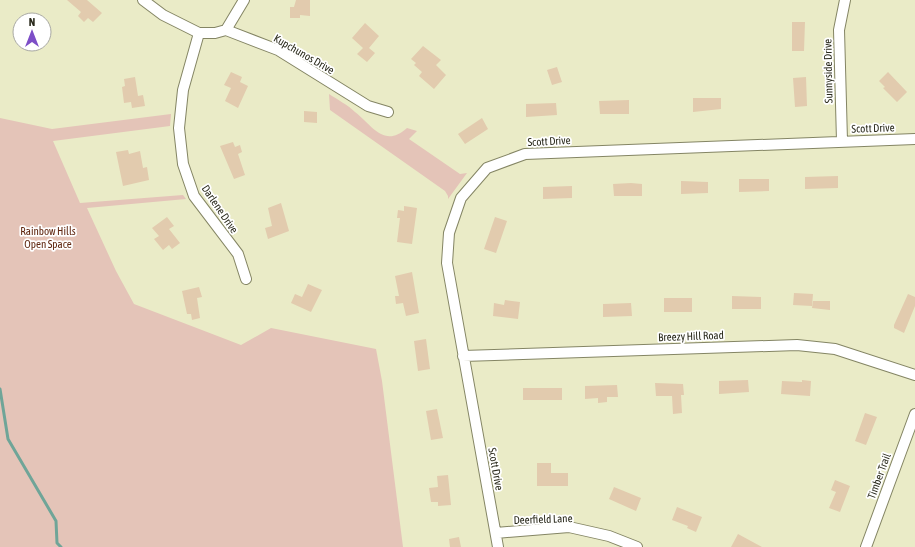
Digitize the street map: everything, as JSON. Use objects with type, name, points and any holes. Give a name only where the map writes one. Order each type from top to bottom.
[{"type":"street","name":"Kupchunos Drive","points":[[143,0],[163,15],[199,33],[215,33],[226,30],[278,50],[368,106],[388,112]]},
{"type":"street","points":[[226,30],[244,0]]},
{"type":"street","name":"Sunnyside Drive","points":[[842,141],[839,30],[845,0]]},
{"type":"street","name":"Darlene Drive","points":[[199,33],[183,90],[179,128],[183,164],[194,196],[238,254],[246,279]]},
{"type":"street","name":"Scott Drive","points":[[498,547],[447,263],[449,233],[461,198],[487,168],[525,154],[915,139]]},
{"type":"street","name":"Breezy Hill Road","points":[[463,356],[797,345],[835,349],[915,375]]},
{"type":"street","name":"Timber Trail","points":[[866,547],[915,414]]},
{"type":"street","name":"Deerfield Lane","points":[[496,533],[570,527],[609,536],[637,547]]},
{"type":"green space","points":[[329,94],[349,107],[379,133],[385,136],[399,134],[407,128],[417,131],[409,139],[460,174],[467,173],[448,199],[445,191],[330,110]]},
{"type":"green space","name":"Rainbow Hills Open Space","points":[[171,114],[170,126],[53,141],[80,203],[183,195],[186,199],[87,208],[116,271],[134,304],[241,345],[271,328],[376,349],[382,381],[403,547],[0,547],[0,118],[52,129]]},
{"type":"building","points":[[67,0],[87,0],[102,13],[93,22],[88,18],[84,22],[78,16],[81,12]]},
{"type":"building","points":[[296,0],[310,0],[310,16],[300,15],[300,18],[290,18],[290,7],[294,7]]},
{"type":"building","points":[[792,22],[805,22],[804,51],[792,51]]},
{"type":"building","points":[[365,23],[379,36],[369,48],[375,53],[367,62],[357,54],[363,48],[352,38]]},
{"type":"building","points":[[423,46],[441,60],[436,65],[446,75],[434,89],[419,76],[422,72],[414,65],[416,63],[411,59]]},
{"type":"building","points":[[557,67],[562,82],[552,85],[547,70]]},
{"type":"building","points":[[231,72],[242,77],[240,82],[248,86],[238,108],[225,101],[231,88],[224,85]]},
{"type":"building","points":[[888,72],[907,92],[897,102],[883,88],[885,87],[879,81]]},
{"type":"building","points":[[135,77],[138,96],[143,95],[145,106],[132,108],[131,102],[124,103],[122,87],[125,86],[124,79]]},
{"type":"building","points":[[806,77],[807,106],[795,107],[793,78]]},
{"type":"building","points":[[693,98],[721,98],[721,109],[693,112]]},
{"type":"building","points":[[629,100],[629,114],[600,114],[599,101]]},
{"type":"building","points":[[556,103],[557,115],[526,117],[526,104]]},
{"type":"building","points":[[304,111],[317,112],[317,123],[304,122]]},
{"type":"building","points":[[482,118],[488,129],[465,144],[458,134]]},
{"type":"building","points":[[233,142],[235,147],[240,145],[242,152],[238,154],[245,175],[234,179],[220,146]]},
{"type":"building","points":[[128,150],[129,154],[140,151],[143,168],[147,167],[149,180],[123,186],[116,152]]},
{"type":"building","points":[[838,176],[838,188],[805,189],[805,177]]},
{"type":"building","points":[[739,179],[769,179],[769,191],[739,192]]},
{"type":"building","points":[[681,181],[708,182],[708,193],[681,194]]},
{"type":"building","points":[[613,184],[642,184],[642,196],[614,196]]},
{"type":"building","points":[[572,186],[572,198],[543,199],[543,187]]},
{"type":"building","points":[[281,203],[289,231],[268,239],[265,228],[272,226],[268,208]]},
{"type":"building","points":[[404,206],[417,208],[412,244],[397,242],[400,218],[397,218],[398,210],[404,211]]},
{"type":"building","points":[[167,217],[174,226],[169,229],[180,243],[172,249],[169,245],[163,250],[154,239],[159,236],[152,228]]},
{"type":"building","points":[[495,217],[507,221],[496,253],[484,249]]},
{"type":"building","points":[[412,272],[419,313],[406,316],[403,303],[396,304],[395,296],[399,296],[395,276]]},
{"type":"building","points":[[308,284],[322,290],[311,312],[291,303],[295,294],[302,297]]},
{"type":"building","points":[[199,287],[202,297],[197,298],[200,318],[192,320],[191,314],[187,314],[182,291]]},
{"type":"building","points":[[794,293],[813,294],[812,306],[793,305]]},
{"type":"building","points":[[908,294],[915,297],[915,306],[904,333],[894,328],[894,325]]},
{"type":"building","points":[[732,296],[761,297],[761,309],[732,309]]},
{"type":"building","points":[[664,298],[692,298],[692,312],[664,312]]},
{"type":"building","points":[[505,300],[520,302],[518,319],[493,316],[494,303],[504,305]]},
{"type":"building","points":[[813,301],[830,301],[830,310],[812,308]]},
{"type":"building","points":[[631,303],[632,316],[603,317],[603,304]]},
{"type":"building","points":[[426,339],[430,369],[418,371],[414,341]]},
{"type":"building","points":[[748,380],[749,392],[719,394],[719,381]]},
{"type":"building","points":[[802,380],[811,381],[810,396],[781,394],[782,381],[802,382]]},
{"type":"building","points":[[655,383],[683,384],[684,395],[681,395],[682,413],[673,414],[672,396],[656,396]]},
{"type":"building","points":[[617,385],[618,397],[607,397],[607,402],[598,403],[598,398],[585,399],[585,386]]},
{"type":"building","points":[[523,388],[562,388],[562,400],[523,400]]},
{"type":"building","points":[[437,409],[443,438],[431,440],[426,411]]},
{"type":"building","points":[[865,413],[877,417],[866,445],[855,441]]},
{"type":"building","points":[[537,463],[551,463],[551,473],[568,473],[568,486],[537,486]]},
{"type":"building","points":[[448,475],[451,505],[438,506],[438,502],[431,502],[429,488],[438,487],[437,476]]},
{"type":"building","points":[[835,480],[850,486],[840,512],[829,508],[836,492],[831,490]]},
{"type":"building","points":[[614,487],[641,498],[636,511],[609,499]]},
{"type":"building","points":[[677,507],[702,517],[696,532],[687,528],[688,526],[672,520]]},
{"type":"building","points":[[738,534],[762,547],[731,547]]},
{"type":"building","points":[[459,537],[461,547],[450,547],[449,539]]},
{"type":"waterway","points":[[0,389],[8,439],[56,521],[57,543],[61,547]]}]
